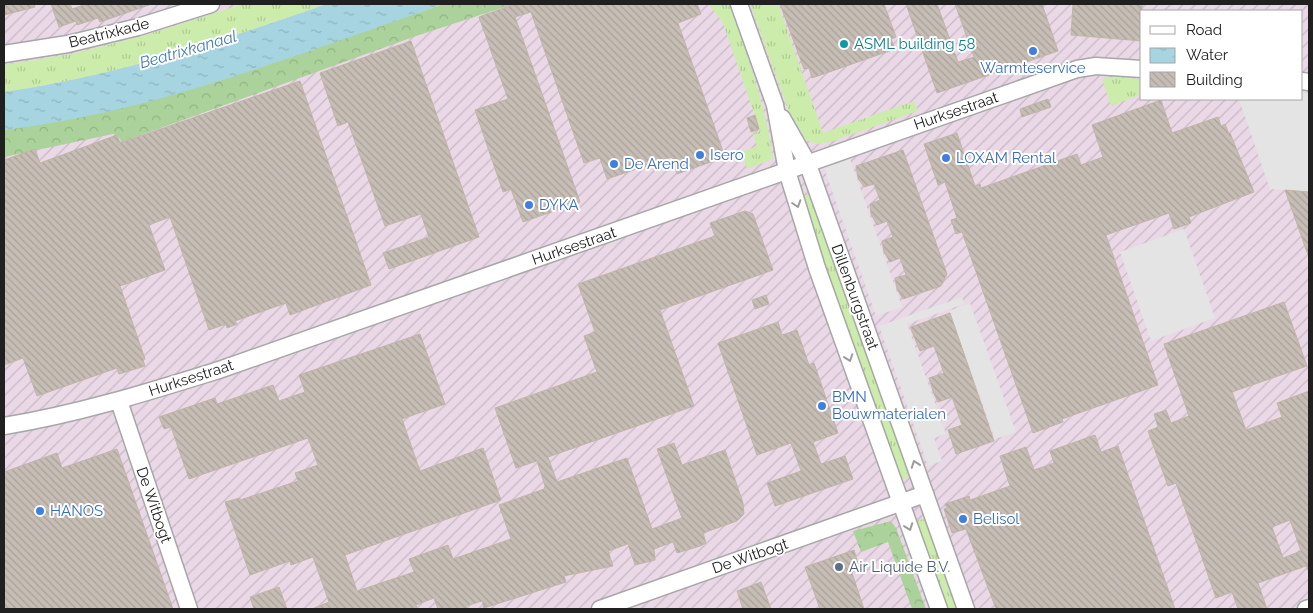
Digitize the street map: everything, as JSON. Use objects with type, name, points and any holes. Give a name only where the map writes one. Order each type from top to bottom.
[{"type":"street","name":"Beatrixkade","points":[[4,54],[68,44],[138,27],[212,4]]},
{"type":"street","name":"Dillenburgstraat","points":[[739,4],[775,105],[787,171],[818,268],[939,609]]},
{"type":"street","name":"Hurksestraat","points":[[4,426],[40,420],[119,401],[219,370],[1077,68],[1096,66],[1140,70]]},
{"type":"street","name":"Dillenburgstraat","points":[[775,105],[807,162],[966,609]]},
{"type":"street","name":"De Witbogt","points":[[119,401],[189,609]]},
{"type":"street","points":[[900,503],[925,494]]},
{"type":"street","name":"De Witbogt","points":[[600,609],[900,503]]},
{"type":"shaded area","points":[[4,4],[1309,4],[1309,609],[4,609]]},
{"type":"shaded area","points":[[1303,92],[1309,93],[1309,192],[1270,189],[1239,100],[1303,100]]},
{"type":"shaded area","points":[[850,159],[902,307],[876,316],[824,168]]},
{"type":"shaded area","points":[[1184,229],[1215,318],[1151,341],[1120,252]]},
{"type":"shaded area","points":[[962,297],[964,304],[907,324],[946,434],[934,438],[942,461],[928,466],[879,326]]},
{"type":"shaded area","points":[[970,303],[1016,432],[995,439],[949,311]]},
{"type":"green space","points":[[243,4],[327,4],[168,56],[87,77],[4,92],[4,65],[76,53],[142,36]]},
{"type":"green space","points":[[444,4],[514,4],[416,36],[122,142],[117,135],[113,134],[4,157],[4,130],[65,120],[209,84]]},
{"type":"green space","points":[[709,4],[729,4],[766,119],[773,159],[747,169],[742,152],[757,146],[753,134],[760,131],[723,23]]},
{"type":"green space","points":[[750,4],[778,4],[823,133],[914,101],[918,111],[833,141],[818,144],[807,141],[789,112]]},
{"type":"green space","points":[[1107,77],[1140,79],[1140,95],[1111,106],[1102,79]]},
{"type":"green space","points":[[812,193],[912,475],[901,480],[873,407],[802,196]]},
{"type":"green space","points":[[927,517],[959,609],[945,609],[915,522]]},
{"type":"green space","points":[[891,521],[896,528],[926,609],[912,609],[888,542],[861,552],[853,531]]},
{"type":"water","points":[[327,4],[444,4],[282,61],[172,95],[117,110],[4,130],[4,92],[87,77],[168,56]]},
{"type":"building","points":[[4,4],[34,4],[35,7],[4,15]]},
{"type":"building","points":[[51,4],[70,4],[72,9],[87,4],[149,5],[100,22],[98,18],[77,25],[76,21],[59,27]]},
{"type":"building","points":[[515,4],[697,4],[701,14],[678,23],[725,157],[677,174],[672,157],[607,179],[600,158],[584,163],[531,12],[515,17],[580,202],[523,222],[511,189],[503,192],[475,110],[508,99],[479,17]]},
{"type":"building","name":"ASML building 58","points":[[780,4],[884,4],[896,37],[891,39],[895,49],[812,78],[809,68],[804,69]]},
{"type":"building","points":[[906,4],[937,4],[958,62],[974,57],[955,4],[1042,4],[1058,51],[937,93]]},
{"type":"building","points":[[1073,4],[1142,4],[1142,10],[1140,10],[1140,41],[1071,35]]},
{"type":"building","points":[[411,41],[479,237],[389,269],[383,253],[429,237],[421,214],[385,226],[348,122],[338,126],[320,73]]},
{"type":"building","points":[[300,81],[371,285],[290,315],[286,303],[235,321],[237,324],[227,328],[226,324],[209,330],[170,217],[149,225],[165,270],[120,286],[145,359],[143,360],[145,366],[119,374],[117,368],[37,396],[23,358],[4,365],[4,160],[35,149],[40,163],[117,135],[120,143]]},
{"type":"building","points":[[1048,99],[1051,107],[1022,117],[1020,109]]},
{"type":"building","points":[[1161,100],[1172,133],[1218,117],[1221,126],[1225,124],[1230,133],[1254,192],[1189,217],[1191,223],[1174,229],[1169,213],[1106,235],[1158,385],[1062,419],[1063,422],[1033,433],[962,232],[956,234],[951,220],[957,218],[945,182],[938,185],[924,144],[957,133],[975,186],[980,184],[981,188],[1077,154],[1081,165],[1103,157],[1092,125]]},
{"type":"building","points":[[755,115],[759,129],[751,132],[747,118]]},
{"type":"building","points":[[903,150],[947,274],[941,286],[903,299],[897,289],[895,278],[906,275],[900,258],[890,262],[884,252],[882,241],[893,237],[887,221],[877,225],[871,214],[870,204],[880,200],[874,184],[864,187],[858,178],[856,166]]},
{"type":"building","points":[[1285,190],[1309,192],[1309,255],[1308,255]]},
{"type":"building","points":[[745,211],[753,214],[773,270],[660,310],[694,406],[548,457],[557,482],[627,458],[652,529],[682,518],[657,449],[674,443],[682,465],[725,450],[743,503],[744,514],[737,521],[703,533],[706,543],[700,546],[677,553],[673,542],[654,549],[655,560],[635,565],[628,544],[608,551],[613,566],[564,576],[566,582],[484,608],[482,601],[466,606],[467,609],[438,609],[434,598],[416,605],[417,609],[312,609],[329,602],[313,557],[291,565],[290,561],[250,575],[225,502],[240,498],[240,500],[298,481],[295,473],[318,465],[308,438],[189,479],[171,427],[164,429],[159,417],[215,398],[217,404],[273,385],[279,401],[305,392],[299,375],[420,334],[445,404],[402,419],[420,471],[483,448],[501,500],[345,555],[357,591],[414,572],[409,559],[448,545],[453,559],[511,539],[499,505],[544,489],[545,486],[537,461],[516,468],[495,408],[597,372],[584,336],[595,332],[578,284],[715,236],[710,223]]},
{"type":"building","points":[[766,295],[769,304],[755,309],[752,300]]},
{"type":"building","points":[[1284,302],[1307,366],[1232,392],[1246,430],[1282,417],[1277,403],[1309,391],[1309,572],[1306,566],[1258,583],[1267,609],[1238,609],[1232,592],[1216,598],[1176,483],[1168,486],[1148,431],[1158,427],[1154,414],[1166,410],[1171,423],[1189,416],[1164,344]],"holes":[[[1290,520],[1301,551],[1283,558],[1272,527]]]},
{"type":"building","points":[[950,313],[994,441],[956,454],[948,430],[962,425],[952,397],[938,402],[929,378],[944,373],[934,346],[920,351],[911,329],[911,327]]},
{"type":"building","points":[[778,322],[782,335],[797,330],[809,365],[814,363],[838,433],[813,442],[821,464],[845,456],[853,479],[775,506],[767,483],[801,471],[791,443],[757,455],[718,343]]},
{"type":"building","points":[[1095,435],[1101,452],[1118,446],[1175,609],[996,609],[966,529],[952,533],[944,509],[947,508],[945,504],[969,496],[970,500],[1010,486],[1000,456],[1026,447],[1034,470],[1054,463],[1050,451]]},
{"type":"building","points":[[117,449],[173,609],[4,609],[4,472],[57,453],[62,468]]},
{"type":"building","points":[[854,550],[859,567],[851,570],[864,609],[820,609],[805,567]]},
{"type":"building","points":[[761,582],[771,609],[743,609],[737,591]]},
{"type":"building","points":[[279,587],[287,609],[254,609],[250,597]]},
{"type":"place","name":"ASML building 58","points":[[844,44]]},
{"type":"place","name":"Warmteservice","points":[[1033,51]]},
{"type":"place","name":"Isero","points":[[700,155]]},
{"type":"place","name":"LOXAM Rental","points":[[946,158]]},
{"type":"place","name":"De Arend","points":[[614,164]]},
{"type":"place","name":"DYKA","points":[[529,205]]},
{"type":"place","name":"BMN Bouwmaterialen","points":[[822,406]]},
{"type":"place","name":"HANOS","points":[[40,511]]},
{"type":"place","name":"Belisol","points":[[963,519]]},
{"type":"place","name":"Air Liquide B.V.","points":[[839,567]]},
{"type":"water label","name":"Beatrixkanaal","points":[[188,49]]}]
